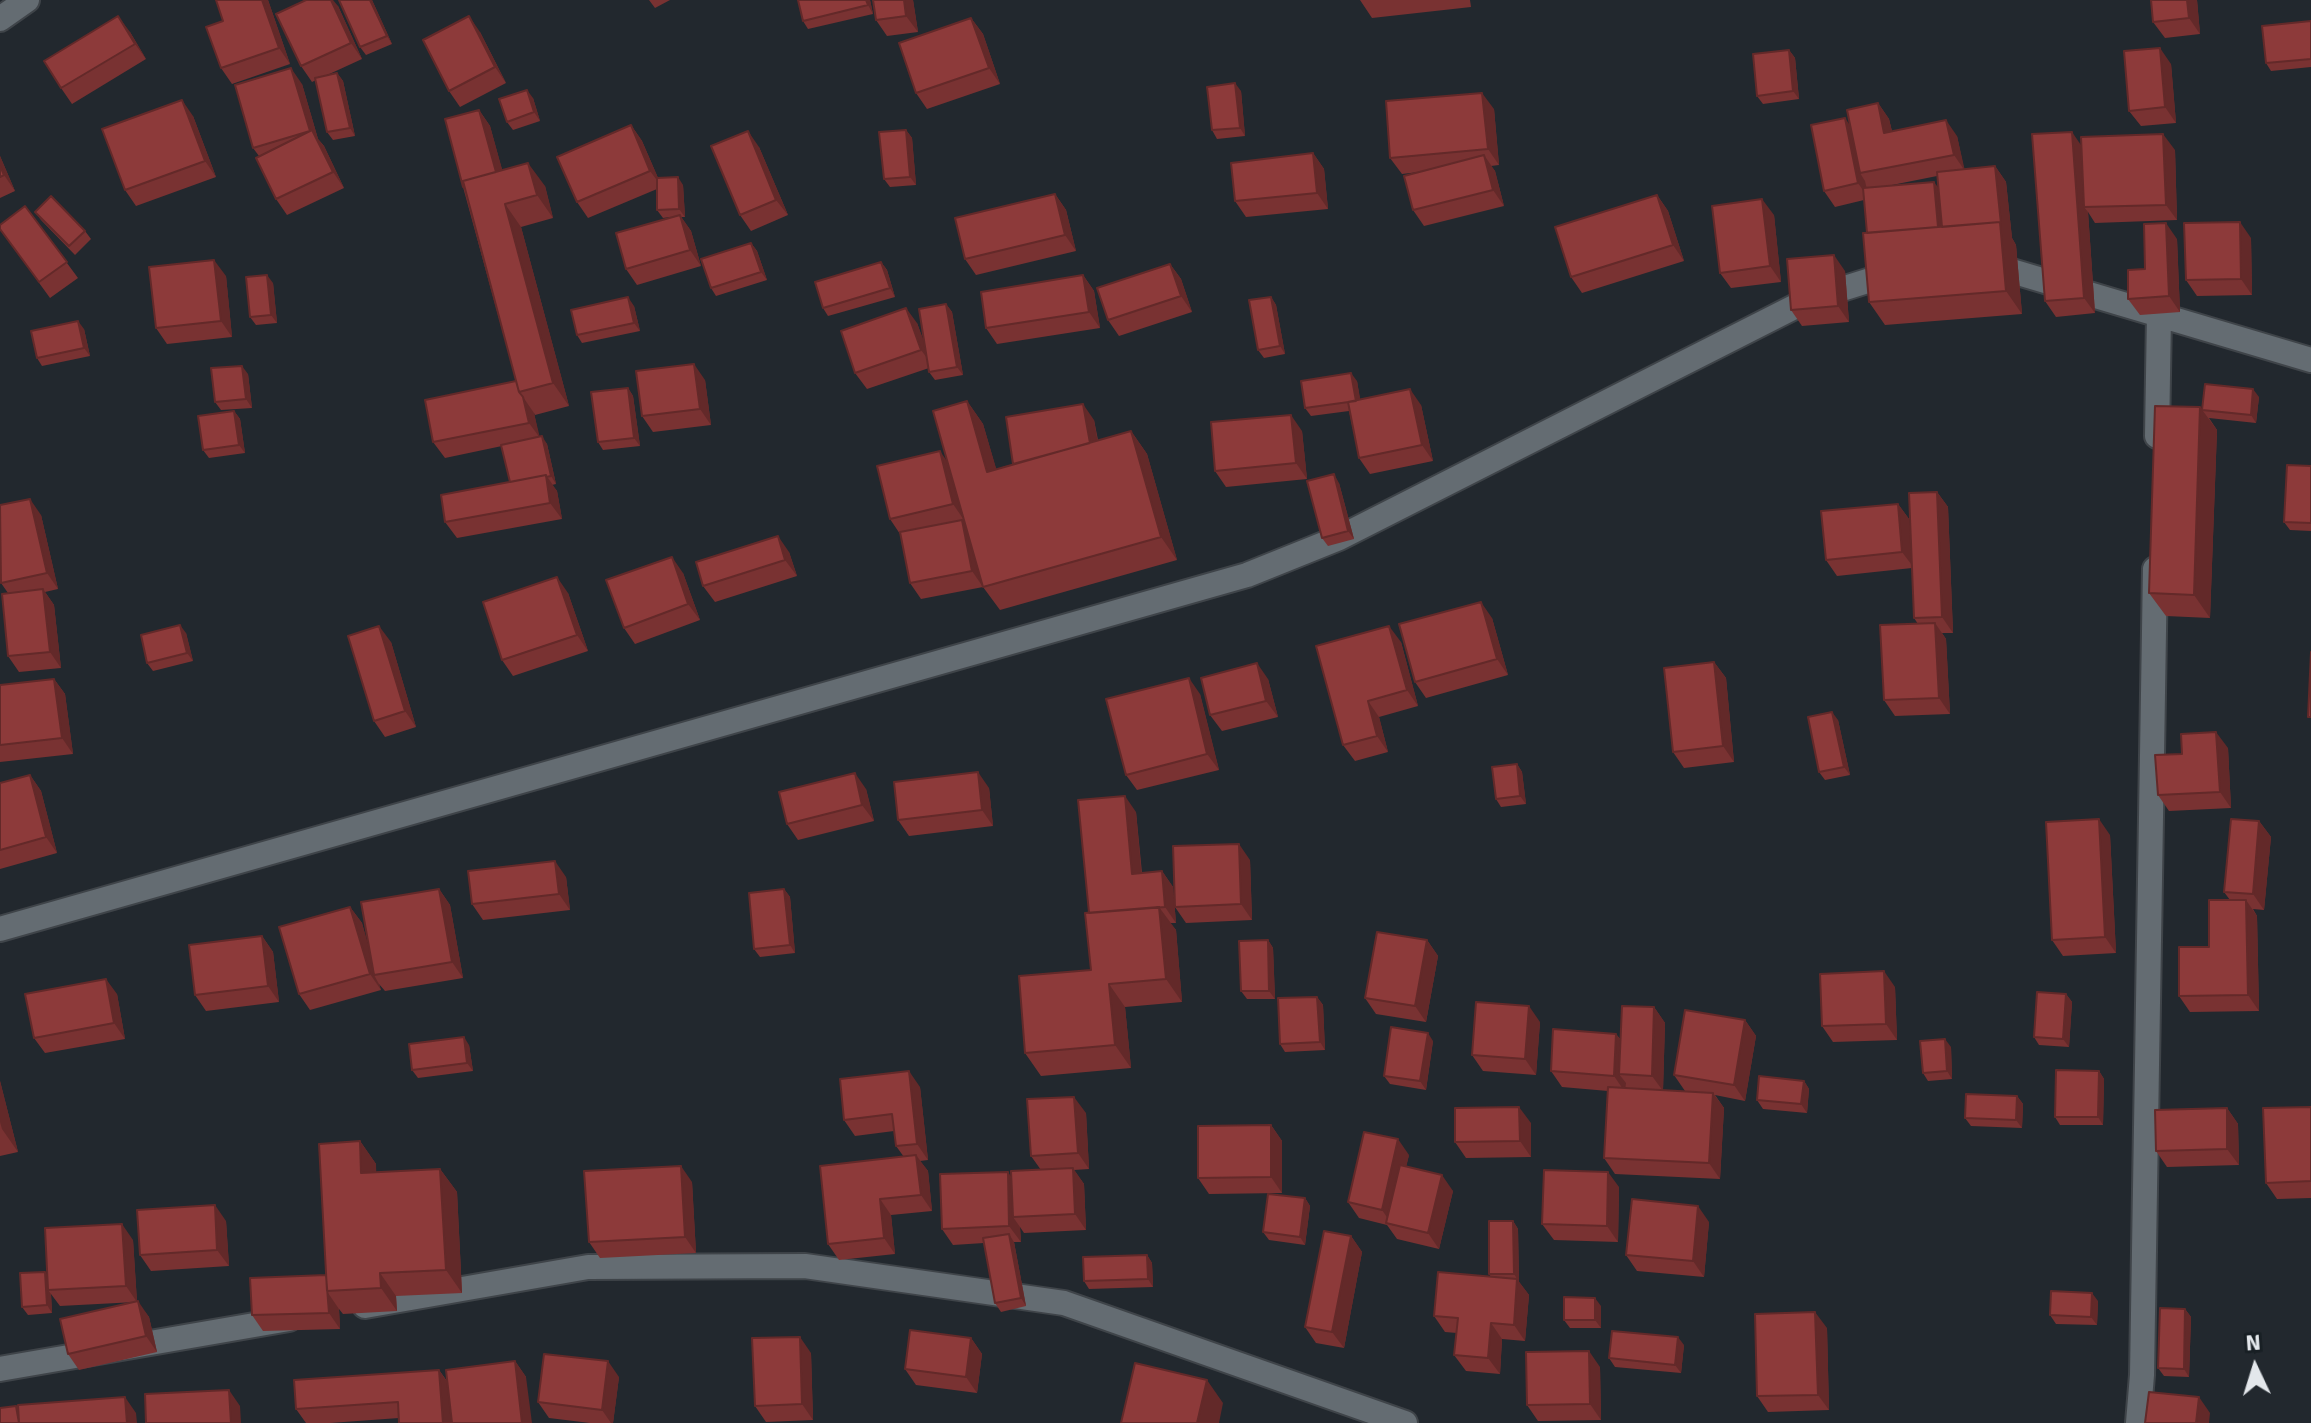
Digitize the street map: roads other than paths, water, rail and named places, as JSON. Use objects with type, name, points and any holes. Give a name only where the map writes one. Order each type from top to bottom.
[{"type":"street","points":[[0,19],[27,0]]},
{"type":"street","points":[[1970,264],[1984,263],[2311,360]]},
{"type":"street","points":[[0,929],[1247,575],[1339,538],[1810,299],[1912,270]]},
{"type":"street","points":[[2157,457],[2159,315]]},
{"type":"street","points":[[2138,1423],[2142,1375],[2155,552]]},
{"type":"street","points":[[340,1310],[588,1267],[805,1266],[1064,1303],[1405,1423]]},
{"type":"street","points":[[0,1369],[309,1316]]}]
